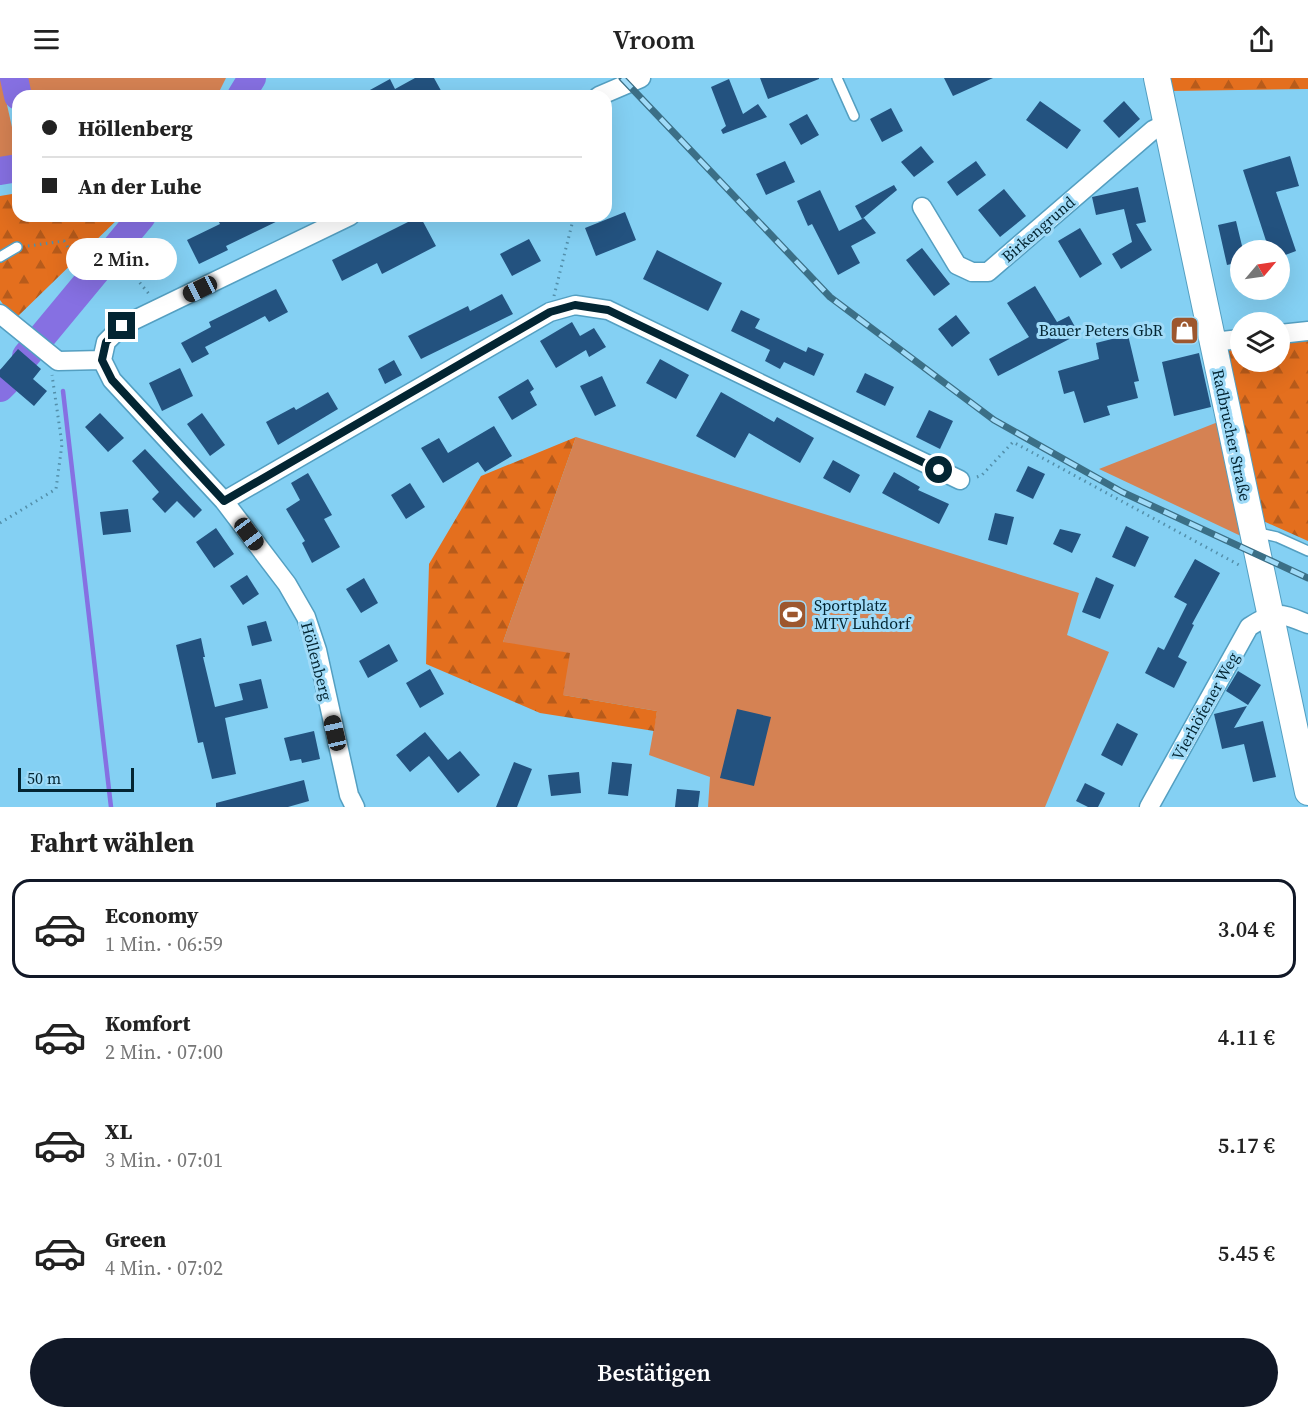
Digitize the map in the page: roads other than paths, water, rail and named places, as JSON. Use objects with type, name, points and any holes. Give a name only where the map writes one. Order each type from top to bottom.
[{"type":"street","points":[[612,90],[641,78]]},
{"type":"street","name":"Radbrucher Straße","points":[[1157,78],[1308,792]]},
{"type":"street","name":"Birkengrund","points":[[922,207],[957,265],[972,272],[988,272],[1153,130],[1167,123]]},
{"type":"street","points":[[0,314],[58,361],[102,360],[106,342],[122,326],[338,222]]},
{"type":"street","points":[[224,501],[550,312],[575,305],[608,310],[960,480]]},
{"type":"street","points":[[1290,333],[1308,331]]},
{"type":"street","points":[[1213,342],[1230,340]]},
{"type":"street","name":"Höllenberg","points":[[102,360],[112,380],[224,501],[287,584],[306,617],[317,650],[349,795],[355,807]]},
{"type":"street","points":[[1270,614],[1287,616],[1308,624]]},
{"type":"street","name":"Vierhöfener Weg","points":[[1149,807],[1249,627],[1270,614]]},
{"type":"lane","points":[[837,78],[854,116]]},
{"type":"lane","points":[[0,257],[18,247]]},
{"type":"lane","points":[[1253,532],[1277,537],[1308,551]]},
{"type":"waterway","points":[[14,78],[17,90]]},
{"type":"waterway","points":[[245,90],[252,78]]},
{"type":"waterway","points":[[0,171],[12,169]]},
{"type":"waterway","points":[[26,356],[137,222]]},
{"type":"waterway","points":[[0,388],[6,382]]},
{"type":"waterway","points":[[63,391],[111,807]]},
{"type":"railway","points":[[622,78],[830,297],[994,420],[1122,492],[1308,578]]},
{"type":"place","name":"Bauer Peters GbR","points":[[1184,330]]},
{"type":"place","name":"Sportplatz MTV Luhdorf","points":[[793,614]]}]
